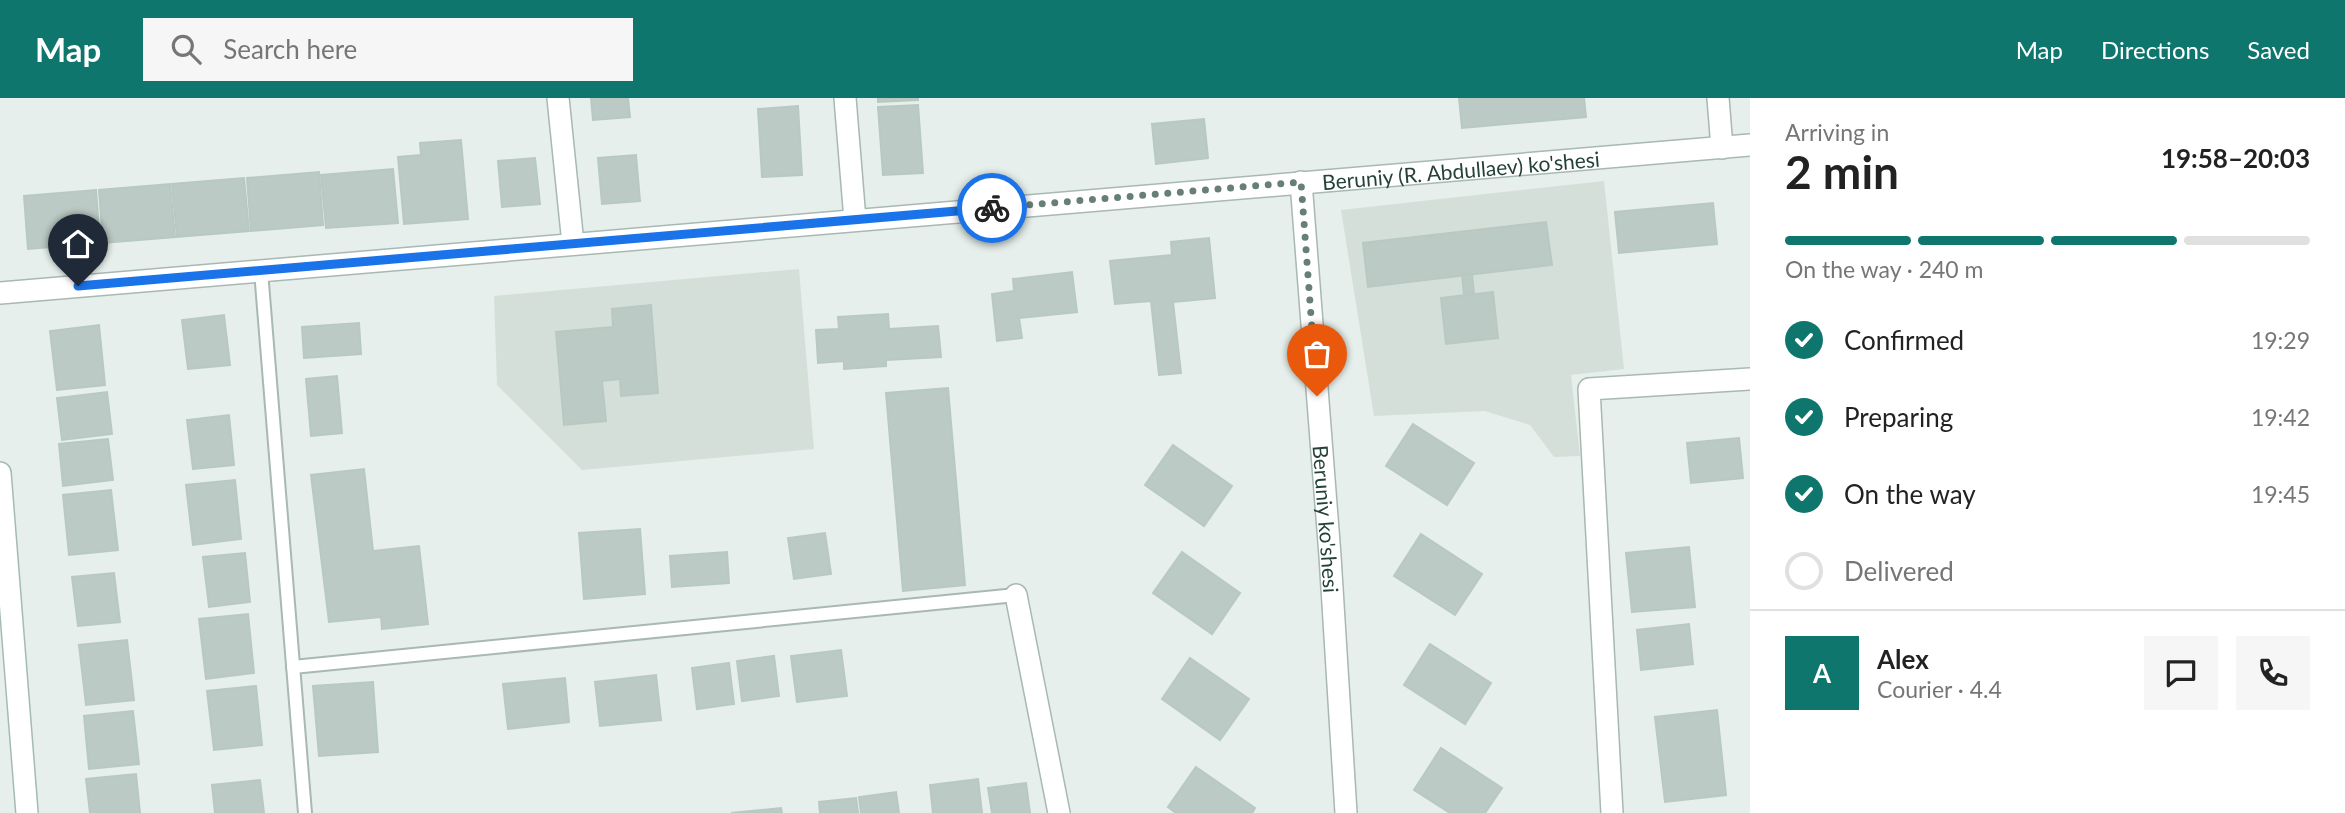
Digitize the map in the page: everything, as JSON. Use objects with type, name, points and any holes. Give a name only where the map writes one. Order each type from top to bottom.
[{"type":"street","points":[[558,98],[573,244]]},
{"type":"street","points":[[845,98],[855,220]]},
{"type":"street","points":[[1718,98],[1721,148]]},
{"type":"street","name":"Beruniy (R. Abdullaev) ko'shesi","points":[[0,293],[1750,145]]},
{"type":"street","name":"Beruniy ko'shesi","points":[[1301,182],[1346,813]]},
{"type":"street","points":[[1612,813],[1589,389],[1750,379]]},
{"type":"street","points":[[0,473],[27,813]]},
{"type":"street","points":[[1016,595],[1059,813]]},
{"type":"lane","points":[[261,271],[305,813]]},
{"type":"lane","points":[[293,667],[1016,595]]},
{"type":"shaded area","points":[[1604,181],[1624,369],[1571,375],[1580,456],[1554,457],[1530,425],[1485,411],[1374,416],[1341,210]]},
{"type":"shaded area","points":[[799,269],[814,449],[582,470],[497,385],[494,296]]},
{"type":"building","points":[[591,98],[628,98],[630,117],[593,120]]},
{"type":"building","points":[[878,98],[918,98],[918,100],[878,102]]},
{"type":"building","points":[[1459,98],[1584,98],[1586,117],[1462,128]]},
{"type":"building","points":[[918,105],[923,173],[883,175],[878,107]]},
{"type":"building","points":[[798,106],[802,175],[762,177],[758,109]]},
{"type":"building","points":[[1204,119],[1208,158],[1156,164],[1152,124]]},
{"type":"building","points":[[461,140],[468,219],[404,224],[398,157],[421,155],[420,143]]},
{"type":"building","points":[[636,155],[640,201],[602,204],[598,158]]},
{"type":"building","points":[[535,158],[540,204],[502,207],[498,161]]},
{"type":"building","points":[[393,169],[398,223],[326,228],[321,175]]},
{"type":"building","points":[[319,172],[323,225],[251,231],[247,178]]},
{"type":"building","points":[[244,178],[249,231],[177,237],[172,184]]},
{"type":"building","points":[[170,184],[175,237],[103,243],[99,190]]},
{"type":"building","points":[[96,190],[100,243],[28,249],[24,196]]},
{"type":"building","points":[[1713,203],[1717,244],[1619,253],[1615,212]]},
{"type":"building","points":[[1546,222],[1552,265],[1368,287],[1363,243]]},
{"type":"building","points":[[1209,238],[1215,298],[1173,302],[1181,373],[1159,375],[1151,301],[1115,304],[1110,261],[1172,255],[1171,242]]},
{"type":"building","points":[[1072,272],[1077,312],[1019,318],[1022,338],[997,341],[992,294],[1014,291],[1013,279]]},
{"type":"building","points":[[1472,274],[1474,294],[1464,295],[1462,275]]},
{"type":"building","points":[[1493,292],[1498,338],[1446,344],[1441,298]]},
{"type":"building","points":[[651,305],[658,393],[621,396],[620,379],[602,381],[606,421],[564,425],[556,332],[613,327],[612,309]]},
{"type":"building","points":[[888,314],[889,329],[938,326],[941,357],[886,360],[886,366],[844,369],[844,361],[818,363],[816,330],[839,329],[838,317]]},
{"type":"building","points":[[224,315],[230,365],[188,369],[182,320]]},
{"type":"building","points":[[359,323],[361,354],[304,358],[302,327]]},
{"type":"building","points":[[99,325],[105,385],[57,390],[50,331]]},
{"type":"building","points":[[337,376],[342,433],[311,436],[306,379]]},
{"type":"building","points":[[948,388],[965,585],[903,591],[886,393]]},
{"type":"building","points":[[107,392],[112,434],[62,440],[57,398]]},
{"type":"building","points":[[229,415],[234,465],[193,469],[187,420]]},
{"type":"building","points":[[1413,424],[1474,463],[1447,505],[1386,466]]},
{"type":"building","points":[[1739,438],[1743,478],[1691,483],[1687,443]]},
{"type":"building","points":[[108,439],[113,480],[63,486],[59,444]]},
{"type":"building","points":[[1173,445],[1232,486],[1204,526],[1145,485]]},
{"type":"building","points":[[364,469],[373,551],[419,546],[428,624],[382,629],[381,617],[329,622],[311,475]]},
{"type":"building","points":[[235,480],[241,539],[193,545],[186,485]]},
{"type":"building","points":[[111,490],[118,550],[69,555],[63,495]]},
{"type":"building","points":[[640,529],[645,594],[584,599],[579,533]]},
{"type":"building","points":[[825,533],[831,574],[794,579],[788,538]]},
{"type":"building","points":[[1421,534],[1482,574],[1455,615],[1394,576]]},
{"type":"building","points":[[1689,547],[1695,607],[1632,612],[1626,553]]},
{"type":"building","points":[[727,552],[729,583],[672,587],[670,556]]},
{"type":"building","points":[[1182,552],[1240,593],[1212,634],[1153,593]]},
{"type":"building","points":[[245,553],[250,602],[209,607],[203,557]]},
{"type":"building","points":[[114,573],[120,622],[78,626],[72,577]]},
{"type":"building","points":[[248,614],[254,673],[206,679],[199,619]]},
{"type":"building","points":[[1689,624],[1693,664],[1641,670],[1637,630]]},
{"type":"building","points":[[127,640],[134,700],[86,705],[79,645]]},
{"type":"building","points":[[1430,644],[1491,683],[1465,724],[1404,685]]},
{"type":"building","points":[[841,650],[847,696],[797,702],[791,656]]},
{"type":"building","points":[[774,656],[779,696],[742,701],[737,661]]},
{"type":"building","points":[[1190,658],[1249,699],[1220,740],[1162,699]]},
{"type":"building","points":[[729,663],[734,704],[697,709],[692,668]]},
{"type":"building","points":[[656,675],[661,720],[600,726],[595,682]]},
{"type":"building","points":[[565,678],[569,722],[508,729],[503,684]]},
{"type":"building","points":[[373,682],[378,752],[319,756],[313,686]]},
{"type":"building","points":[[256,686],[262,745],[214,750],[207,691]]},
{"type":"building","points":[[1717,710],[1726,795],[1665,802],[1655,717]]},
{"type":"building","points":[[133,711],[139,764],[89,769],[84,716]]},
{"type":"building","points":[[1441,748],[1502,788],[1485,813],[1450,813],[1414,790]]},
{"type":"building","points":[[1196,767],[1255,808],[1252,813],[1176,813],[1168,807]]},
{"type":"building","points":[[136,774],[140,813],[90,813],[86,779]]},
{"type":"building","points":[[978,779],[982,813],[933,813],[930,785]]},
{"type":"building","points":[[260,780],[264,813],[215,813],[212,785]]},
{"type":"building","points":[[1026,783],[1030,813],[992,813],[988,788]]},
{"type":"building","points":[[896,792],[899,813],[861,813],[859,797]]},
{"type":"building","points":[[856,798],[858,813],[820,813],[819,802]]},
{"type":"building","points":[[781,808],[782,813],[731,813]]},
{"type":"way so far","points":[[992,208],[1301,182],[1317,396]]},
{"type":"route","points":[[78,286],[992,208]]}]
